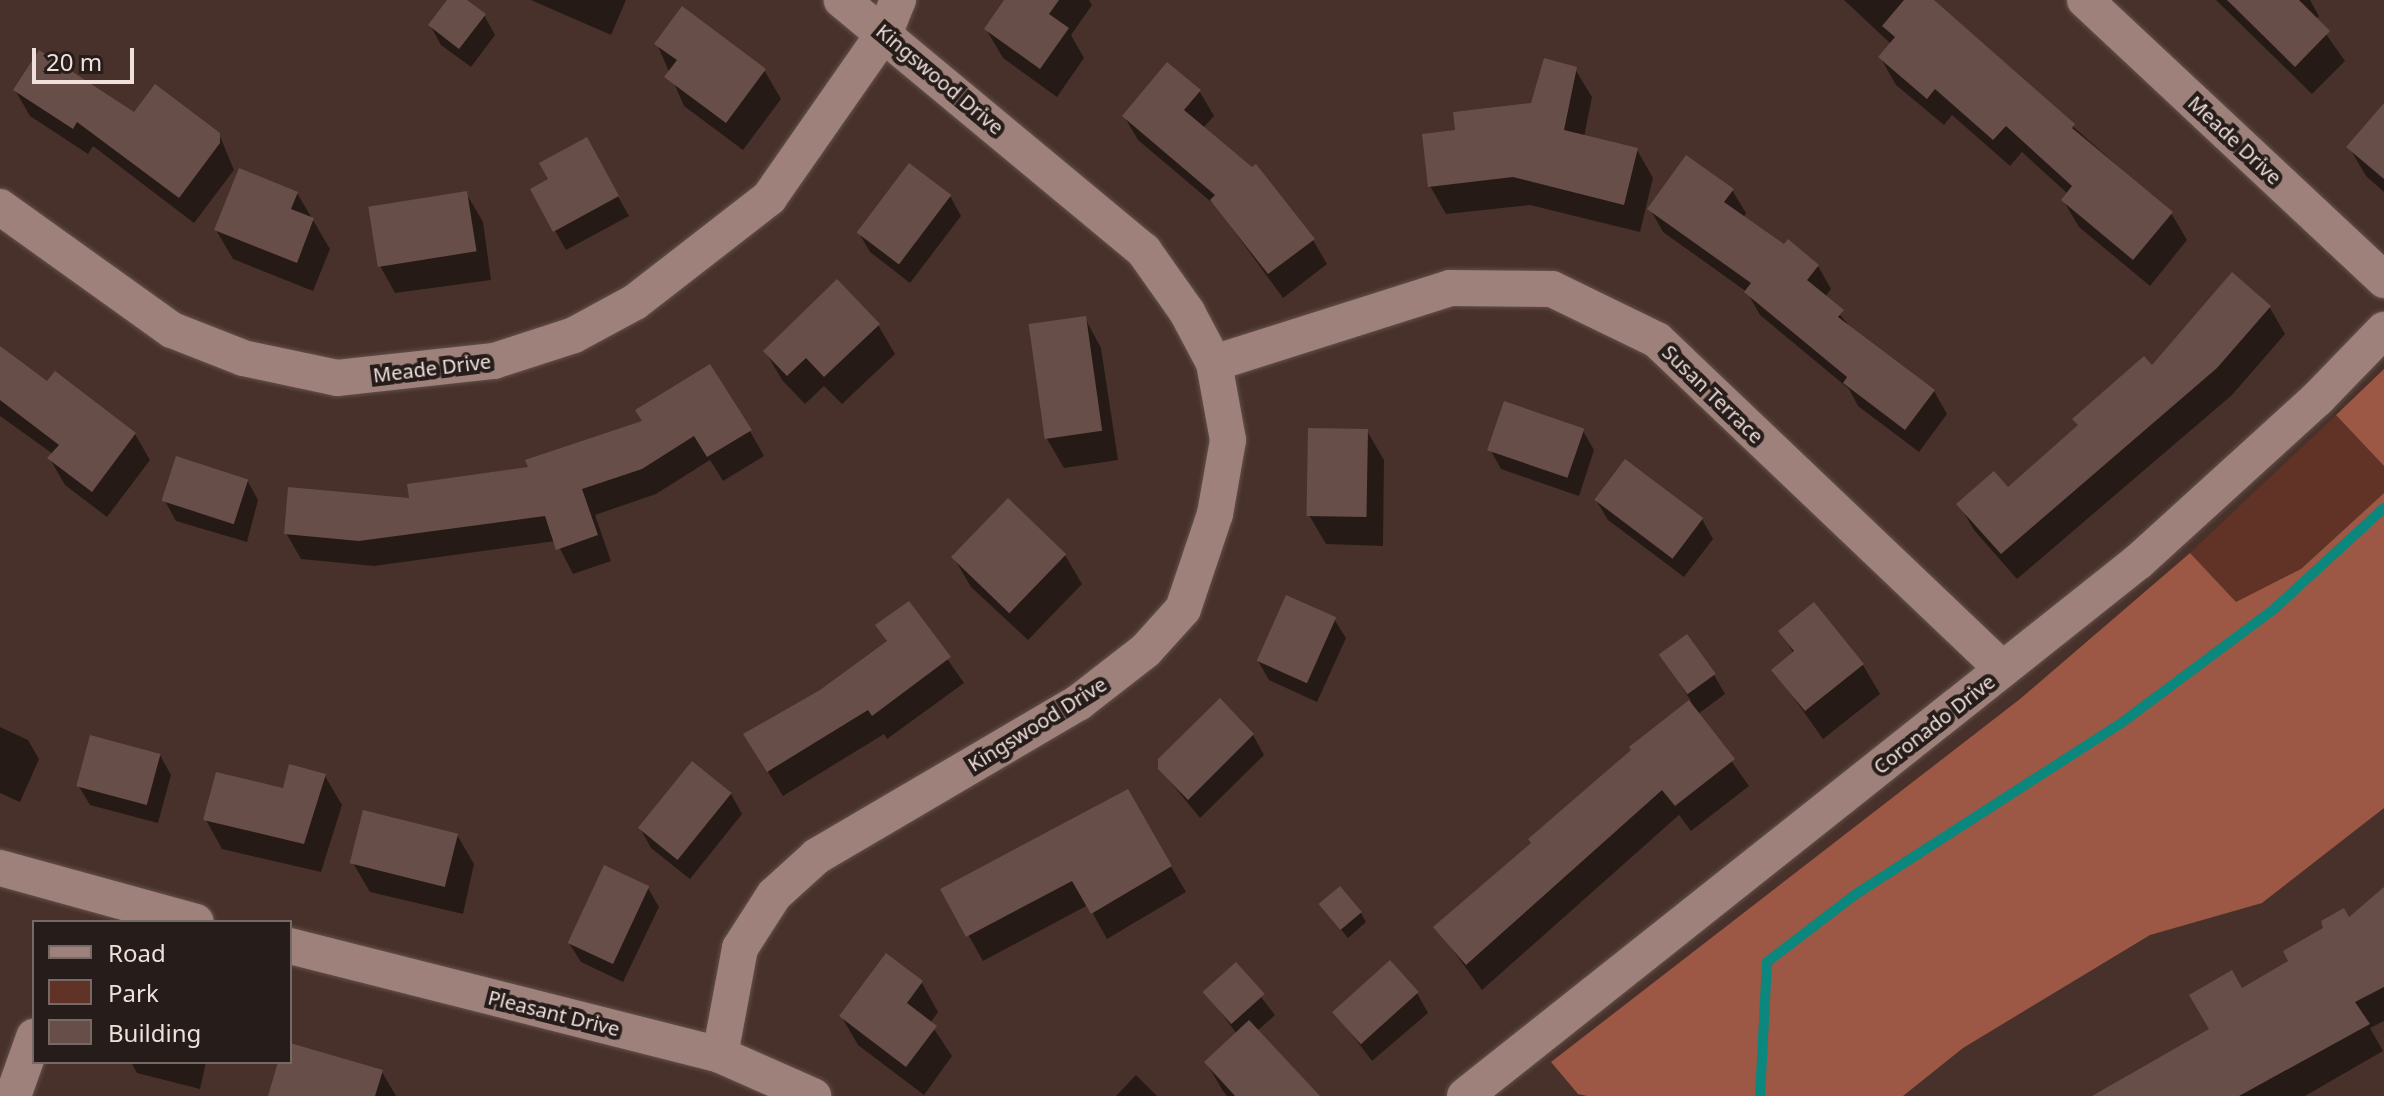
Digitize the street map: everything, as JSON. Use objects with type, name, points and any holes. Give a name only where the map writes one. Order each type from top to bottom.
[{"type":"street","name":"Kingswood Drive","points":[[720,1055],[740,948],[774,895],[817,856],[1078,703],[1146,650],[1183,609],[1215,514],[1228,440],[1214,363],[1187,312],[1144,251],[892,16],[842,0]]},
{"type":"street","name":"Meade Drive","points":[[2085,0],[2384,280]]},
{"type":"street","name":"Meade Drive","points":[[0,207],[172,330],[243,358],[337,378],[494,361],[574,335],[635,302],[715,243],[769,198],[892,16]]},
{"type":"street","name":"Susan Terrace","points":[[1214,363],[1450,288],[1552,289],[1657,340],[2003,669]]},
{"type":"street","name":"Coronado Drive","points":[[1465,1096],[2139,561],[2318,398],[2384,330]]},
{"type":"street","points":[[0,868],[79,908],[179,920]]},
{"type":"street","name":"Pleasant Drive","points":[[292,947],[720,1055],[813,1096]]},
{"type":"street","points":[[13,1096],[32,1043]]},
{"type":"green space","points":[[2336,415],[2384,466],[2384,493],[2301,569],[2236,603],[2190,553]]},
{"type":"shaded area","points":[[2384,369],[2384,466],[2336,415]]},
{"type":"shaded area","points":[[2384,493],[2384,808],[2262,903],[2150,935],[1963,1048],[1903,1096],[1587,1096],[1578,1094],[1551,1062],[2020,699],[2190,553],[2236,602],[2301,569]]},
{"type":"building","points":[[447,0],[467,0],[486,14],[459,49],[428,25]]},
{"type":"building","points":[[1004,0],[1059,0],[1049,14],[1069,28],[1040,69],[984,29]]},
{"type":"building","points":[[1904,0],[1934,0],[2075,124],[2072,128],[2173,212],[2133,260],[2061,200],[2072,186],[2006,126],[1993,140],[1935,89],[1927,99],[1878,57],[1895,37],[1882,26]]},
{"type":"building","points":[[2227,0],[2299,0],[2330,31],[2295,67]]},
{"type":"building","points":[[682,6],[766,69],[726,123],[664,77],[677,60],[654,44]]},
{"type":"building","points":[[39,50],[134,112],[155,84],[220,133],[220,143],[179,198],[77,122],[73,129],[13,90]]},
{"type":"building","points":[[1544,58],[1577,67],[1564,130],[1638,148],[1624,205],[1513,177],[1428,187],[1422,134],[1455,130],[1453,112],[1531,103]]},
{"type":"building","points":[[1167,62],[1201,90],[1184,110],[1252,167],[1256,164],[1315,239],[1268,274],[1210,200],[1215,195],[1122,116]]},
{"type":"building","points":[[2384,103],[2384,179],[2346,147]]},
{"type":"building","points":[[587,137],[619,196],[553,232],[530,189],[548,179],[539,163]]},
{"type":"building","points":[[1686,155],[1734,189],[1724,202],[1784,244],[1788,239],[1819,265],[1807,280],[1844,310],[1838,317],[1935,390],[1905,430],[1843,383],[1847,377],[1744,292],[1751,283],[1647,209]]},
{"type":"building","points":[[909,163],[951,195],[899,264],[857,232]]},
{"type":"building","points":[[239,168],[298,192],[291,209],[314,218],[297,263],[214,230]]},
{"type":"building","points":[[467,191],[477,251],[378,267],[368,207]]},
{"type":"building","points":[[2232,272],[2271,306],[2217,368],[2001,554],[1956,504],[1994,471],[2008,487],[2078,425],[2072,419],[2144,356],[2152,365]]},
{"type":"building","points":[[837,279],[880,324],[824,377],[806,358],[787,376],[763,351]]},
{"type":"building","points":[[1086,316],[1102,431],[1045,439],[1029,324]]},
{"type":"building","points":[[0,346],[47,381],[55,371],[136,433],[92,492],[47,458],[59,445],[0,400]]},
{"type":"building","points":[[710,364],[752,430],[707,457],[694,436],[642,469],[582,489],[598,535],[556,550],[545,516],[359,541],[284,534],[288,487],[409,498],[407,484],[528,467],[525,460],[642,421],[635,410]]},
{"type":"building","points":[[1504,401],[1584,429],[1567,478],[1487,450]]},
{"type":"building","points":[[1308,428],[1368,429],[1366,517],[1306,516]]},
{"type":"building","points":[[176,456],[248,479],[234,524],[161,501]]},
{"type":"building","points":[[1625,459],[1703,518],[1673,559],[1594,500]]},
{"type":"building","points":[[1008,498],[1066,554],[1009,613],[951,557]]},
{"type":"building","points":[[1286,595],[1336,617],[1307,683],[1257,661]]},
{"type":"building","points":[[909,601],[951,657],[872,716],[868,710],[767,772],[743,734],[820,690],[887,641],[875,625]]},
{"type":"building","points":[[1814,602],[1864,664],[1805,711],[1771,670],[1794,651],[1778,631]]},
{"type":"building","points":[[1687,634],[1716,674],[1687,694],[1659,655]]},
{"type":"building","points":[[1220,698],[1254,734],[1188,800],[1158,769],[1158,759]]},
{"type":"building","points":[[1689,700],[1735,759],[1675,806],[1662,790],[1466,965],[1433,927],[1531,843],[1528,839],[1631,750],[1629,747]]},
{"type":"building","points":[[90,735],[161,754],[147,805],[76,786]]},
{"type":"building","points":[[692,761],[732,793],[678,860],[638,828]]},
{"type":"building","points":[[289,764],[326,774],[304,844],[203,820],[216,772],[283,788]]},
{"type":"building","points":[[1128,789],[1172,866],[1091,914],[1072,881],[966,937],[940,889]]},
{"type":"building","points":[[363,810],[458,834],[445,887],[350,863]]},
{"type":"building","points":[[604,865],[649,886],[613,964],[568,943]]},
{"type":"building","points":[[1340,886],[1362,912],[1340,930],[1319,904]]},
{"type":"building","points":[[2384,887],[2384,987],[2355,1002],[2370,1024],[2239,1096],[2092,1096],[2209,1029],[2189,995],[2232,970],[2242,988],[2288,961],[2283,951],[2323,928],[2321,921],[2344,908],[2349,917]]},
{"type":"building","points":[[886,953],[923,981],[907,1003],[937,1026],[906,1067],[839,1016]]},
{"type":"building","points":[[1390,960],[1419,992],[1361,1044],[1332,1012]]},
{"type":"building","points":[[1236,962],[1265,994],[1231,1024],[1203,992]]},
{"type":"building","points":[[1249,1020],[1320,1096],[1235,1096],[1204,1062]]},
{"type":"building","points":[[292,1044],[383,1070],[375,1096],[268,1096],[277,1064],[292,1064]]},
{"type":"waterway","points":[[1760,1096],[1767,962],[1856,894],[2120,724],[2273,610],[2384,508]]}]
